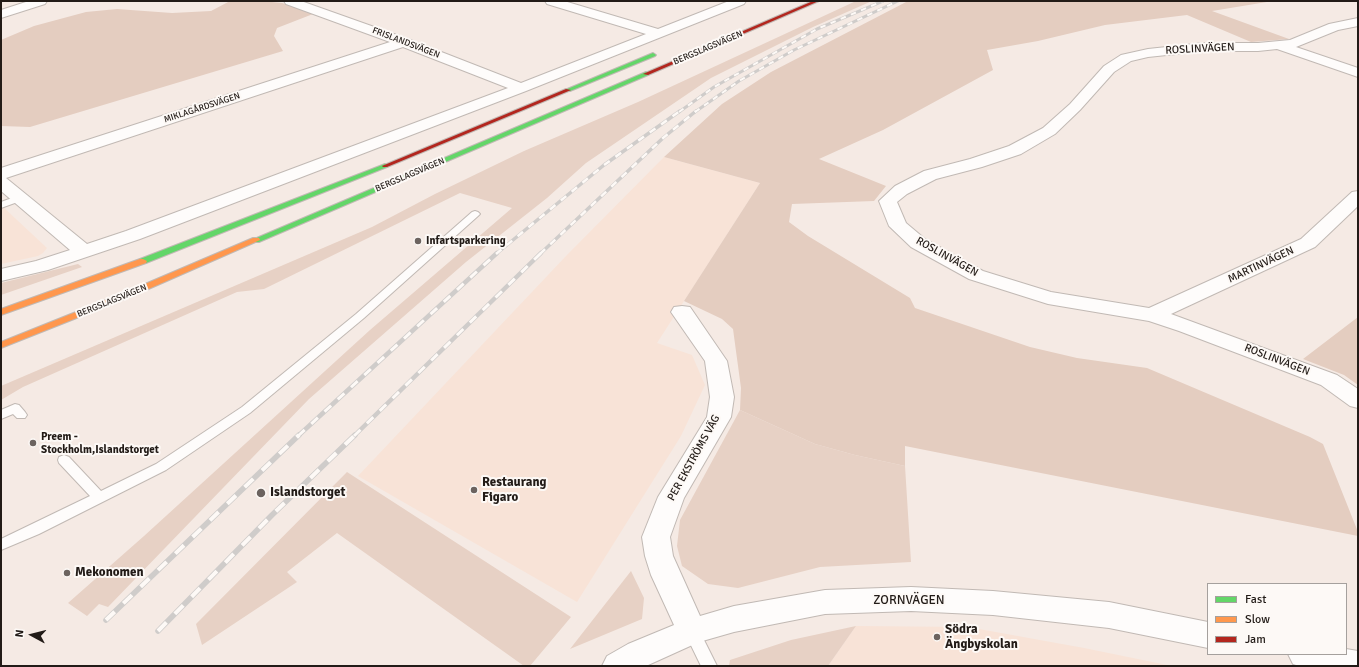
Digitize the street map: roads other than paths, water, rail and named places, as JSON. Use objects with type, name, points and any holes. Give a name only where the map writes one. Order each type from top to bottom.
[{"type":"main road","name":"BERGSLAGSVÄGEN","points":[[1,345],[142,289],[817,1]]},
{"type":"main road","name":"BERGSLAGSVÄGEN","points":[[1,312],[129,266],[367,172],[661,52]]},
{"type":"main road","points":[[92,289],[226,237],[263,213]]},
{"type":"street","points":[[1,14],[41,1]]},
{"type":"street","name":"FRISLANDSVÄGEN","points":[[290,1],[403,42],[521,88]]},
{"type":"street","points":[[551,1],[658,34]]},
{"type":"street","points":[[1,275],[41,266],[84,252],[521,88],[740,1]]},
{"type":"street","name":"ROSLINVÄGEN","points":[[1358,22],[1334,27],[1292,44],[1204,47],[1148,52],[1126,58],[1109,69],[1075,107],[1049,131],[1015,150],[976,163],[930,175],[901,190],[888,201],[898,226],[918,243],[976,275],[1048,298],[1152,315],[1187,326],[1329,380],[1358,400]]},
{"type":"street","name":"MIKLAGÅRDSVÄGEN","points":[[1,174],[403,42]]},
{"type":"street","points":[[1278,45],[1358,73]]},
{"type":"street","points":[[1,182],[84,252]]},
{"type":"street","name":"MARTINVÄGEN","points":[[1152,315],[1308,243],[1358,196]]},
{"type":"street","name":"PER EKSTRÖMS VÄG","points":[[682,312],[716,361],[722,397],[719,417],[671,497],[656,537],[659,556],[666,575],[692,631]]},
{"type":"street","name":"ZORNVÄGEN","points":[[618,666],[639,654],[692,631],[734,619],[825,602],[911,599],[993,603],[1109,615],[1207,635]]},
{"type":"street","points":[[1309,655],[1358,665]]},
{"type":"lane","points":[[1,205],[20,198]]},
{"type":"lane","points":[[1,545],[161,467],[246,410],[360,316],[475,214]]},
{"type":"lane","points":[[1,415],[15,408],[21,415]]},
{"type":"lane","points":[[64,460],[99,498]]},
{"type":"lane","points":[[692,631],[709,666]]},
{"type":"railway","points":[[679,112],[714,87],[817,29],[883,1]]},
{"type":"railway","points":[[695,112],[739,81],[794,50],[898,1]]},
{"type":"railway","points":[[496,254],[604,165],[680,111]]},
{"type":"railway","points":[[540,254],[663,138],[696,111]]},
{"type":"railway","points":[[298,436],[497,253]]},
{"type":"railway","points":[[354,436],[541,253]]},
{"type":"railway","points":[[106,620],[299,435]]},
{"type":"railway","points":[[158,631],[272,515],[355,435]]},
{"type":"place","name":"Infartsparkering","points":[[418,241]]},
{"type":"place","name":"Preem - Stockholm,Islandstorget","points":[[33,443]]},
{"type":"place","name":"Restaurang Figaro","points":[[474,490]]},
{"type":"place","name":"Islandstorget","points":[[261,493]]},
{"type":"place","name":"Mekonomen","points":[[67,573]]},
{"type":"place","name":"Södra Ängbyskolan","points":[[937,637]]}]
